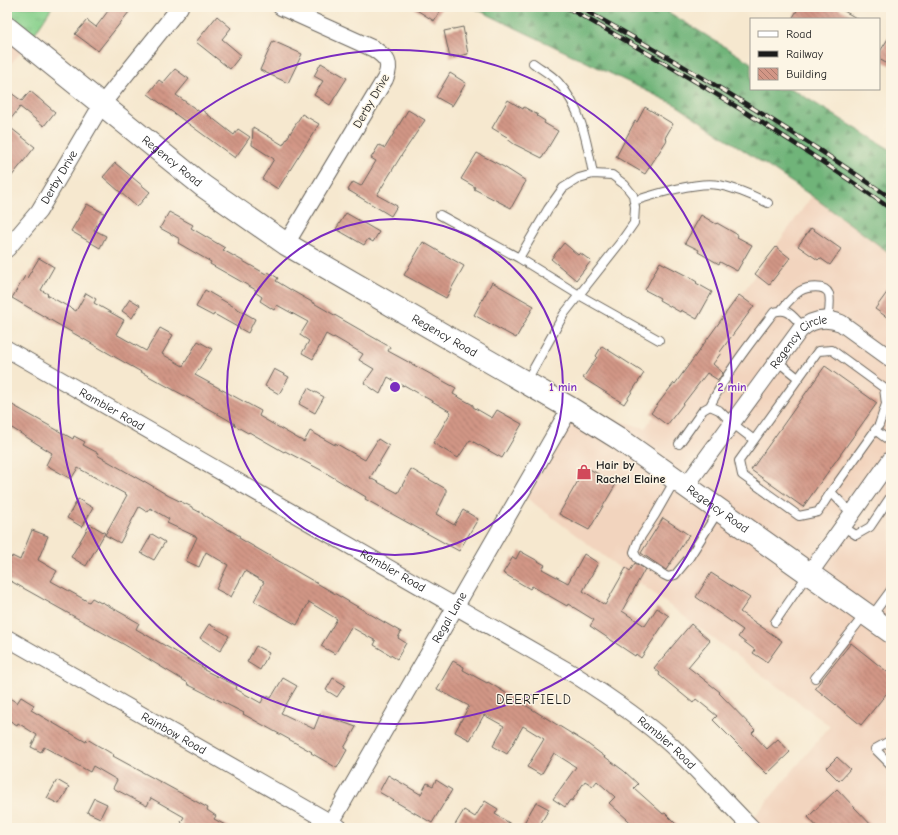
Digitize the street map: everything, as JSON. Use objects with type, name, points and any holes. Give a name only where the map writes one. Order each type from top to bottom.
[{"type":"street","name":"Derby Drive","points":[[7,249],[39,211],[102,104],[180,7]]},
{"type":"street","name":"Derby Drive","points":[[281,7],[374,49],[382,54],[387,60],[389,66],[385,79],[286,244]]},
{"type":"street","name":"Regency Road","points":[[7,28],[203,186],[286,244],[526,382],[618,438],[891,632]]},
{"type":"street","name":"Regency Circle","points":[[681,482],[732,423],[777,361],[804,327],[810,323],[820,320],[828,320],[841,323],[891,359]]},
{"type":"street","name":"Rambler Road","points":[[7,350],[575,675],[600,691],[670,745],[752,828]]},
{"type":"street","name":"Regal Lane","points":[[333,826],[455,606],[570,408]]},
{"type":"street","points":[[809,574],[891,459]]},
{"type":"street","name":"Rainbow Road","points":[[7,638],[333,826]]},
{"type":"lane","points":[[532,63],[557,81],[570,98],[588,145],[593,174]]},
{"type":"lane","points":[[519,258],[548,209],[563,188],[579,178],[593,174],[612,174],[626,185],[633,195],[635,208],[634,223],[564,314],[526,382]]},
{"type":"lane","points":[[634,201],[661,193],[707,184],[730,187],[745,192],[768,203]]},
{"type":"lane","points":[[440,215],[519,258],[579,296],[659,340]]},
{"type":"lane","points":[[679,444],[703,410],[710,406],[717,392],[742,353],[774,312],[782,309],[800,291],[815,287],[824,289],[828,293],[828,320]]},
{"type":"lane","points":[[782,309],[787,311],[804,327]]},
{"type":"lane","points":[[832,350],[884,388],[886,404],[879,425],[875,430],[818,512],[800,516],[742,475],[738,462],[818,351],[832,350]]},
{"type":"lane","points":[[777,361],[798,378]]},
{"type":"lane","points":[[710,406],[719,410],[732,423],[754,440]]},
{"type":"lane","points":[[875,430],[891,442]]},
{"type":"lane","points":[[681,482],[655,515],[638,541],[634,552],[637,558],[668,577],[675,575],[689,558],[719,510]]},
{"type":"lane","points":[[831,492],[856,535],[870,527],[891,496]]},
{"type":"lane","points":[[775,622],[809,574]]},
{"type":"lane","points":[[815,678],[891,590]]},
{"type":"lane","points":[[891,740],[875,749],[891,765]]},
{"type":"shaded area","points":[[7,28],[27,45],[7,68]]},
{"type":"shaded area","points":[[812,196],[891,254],[891,828],[745,828],[830,726],[520,493],[570,408],[645,428]]},
{"type":"green space","points":[[7,7],[52,7],[27,45],[7,28]]},
{"type":"green space","points":[[472,7],[660,7],[750,62],[750,90],[794,90],[891,150],[891,254],[812,196],[676,105]]},
{"type":"building","points":[[111,7],[133,7],[98,51],[75,34],[87,20],[96,27]]},
{"type":"building","points":[[412,7],[442,7],[434,21]]},
{"type":"building","points":[[799,7],[837,7],[856,18],[793,18]]},
{"type":"building","points":[[217,16],[231,28],[222,39],[241,55],[230,69],[196,42]]},
{"type":"building","points":[[463,27],[468,54],[450,58],[444,31]]},
{"type":"building","points":[[891,34],[891,66],[880,60],[880,51]]},
{"type":"building","points":[[273,41],[302,54],[288,83],[260,70]]},
{"type":"building","points":[[321,63],[347,78],[330,105],[314,95],[323,81],[314,76]]},
{"type":"building","points":[[175,69],[189,79],[176,95],[200,112],[202,110],[234,135],[238,129],[250,137],[235,158],[148,94],[159,80],[163,83]]},
{"type":"building","points":[[450,73],[466,83],[452,106],[436,97]]},
{"type":"building","points":[[7,90],[22,101],[30,91],[55,112],[44,126],[20,107],[7,124]]},
{"type":"building","points":[[508,100],[523,109],[524,107],[538,115],[537,116],[545,121],[544,123],[558,131],[542,158],[514,144],[506,138],[507,137],[492,128]]},
{"type":"building","points":[[645,107],[673,124],[665,138],[667,140],[645,174],[616,157],[635,121],[637,122]]},
{"type":"building","points":[[408,110],[425,120],[377,195],[397,206],[391,216],[348,190],[353,182],[361,186],[376,161],[371,158],[379,145],[385,148]]},
{"type":"building","points":[[302,114],[319,124],[278,189],[262,179],[274,159],[252,145],[253,127],[283,145]]},
{"type":"building","points":[[7,125],[35,147],[7,182]]},
{"type":"building","points":[[477,153],[504,167],[526,181],[511,208],[474,189],[475,187],[461,179]]},
{"type":"building","points":[[115,163],[150,192],[137,207],[103,177]]},
{"type":"building","points":[[87,204],[104,213],[94,230],[106,236],[100,248],[71,231]]},
{"type":"building","points":[[169,212],[193,225],[191,228],[225,248],[223,250],[266,274],[268,272],[278,278],[276,281],[390,347],[388,351],[456,388],[453,394],[473,405],[473,407],[492,418],[497,410],[522,424],[502,458],[470,440],[458,458],[433,443],[451,412],[388,377],[380,394],[364,383],[374,369],[359,360],[363,354],[334,337],[333,338],[326,334],[313,359],[302,353],[309,341],[300,335],[308,322],[277,305],[274,310],[260,301],[262,297],[255,292],[256,290],[210,264],[211,262],[178,243],[180,239],[160,228]]},
{"type":"building","points":[[346,213],[379,232],[373,242],[368,239],[364,245],[336,229]]},
{"type":"building","points":[[701,215],[738,235],[737,237],[752,245],[737,271],[720,262],[719,264],[698,252],[699,250],[685,243]]},
{"type":"building","points":[[811,228],[841,249],[830,265],[820,258],[818,260],[798,246]]},
{"type":"building","points":[[423,242],[464,266],[446,298],[404,275]]},
{"type":"building","points":[[564,243],[578,255],[580,253],[591,261],[576,280],[551,259]]},
{"type":"building","points":[[776,247],[790,258],[769,285],[755,274]]},
{"type":"building","points":[[39,258],[54,267],[41,290],[48,294],[47,295],[76,311],[86,293],[96,299],[94,303],[124,320],[116,334],[146,351],[160,328],[173,335],[162,354],[183,366],[198,341],[212,349],[195,375],[261,411],[259,416],[304,442],[310,431],[365,460],[378,439],[389,446],[370,478],[398,493],[411,469],[446,489],[446,494],[436,514],[454,525],[463,510],[478,519],[459,551],[365,499],[366,497],[321,470],[285,451],[284,452],[249,432],[248,433],[225,418],[12,298],[25,276],[27,278]]},
{"type":"building","points":[[660,262],[689,277],[697,282],[696,283],[712,292],[697,319],[681,310],[680,312],[659,300],[660,298],[645,290]]},
{"type":"building","points":[[492,282],[534,306],[516,338],[474,315]]},
{"type":"building","points":[[891,287],[891,320],[875,309]]},
{"type":"building","points":[[205,290],[255,319],[248,333],[214,314],[213,316],[196,307]]},
{"type":"building","points":[[739,295],[754,306],[720,352],[721,353],[713,364],[723,373],[718,380],[707,373],[667,425],[651,413],[674,383],[675,384]]},
{"type":"building","points":[[130,299],[140,305],[132,318],[122,311]]},
{"type":"building","points":[[602,346],[644,373],[624,404],[583,378],[597,357],[596,356]]},
{"type":"building","points":[[825,366],[877,403],[803,507],[751,470]]},
{"type":"building","points":[[274,369],[289,377],[279,394],[265,386]]},
{"type":"building","points":[[308,388],[324,397],[315,413],[299,404]]},
{"type":"building","points":[[7,402],[73,439],[74,436],[85,442],[83,445],[98,453],[97,455],[169,496],[192,507],[240,536],[239,538],[401,632],[398,638],[406,643],[397,659],[374,645],[376,641],[351,627],[335,654],[321,646],[337,619],[309,602],[297,625],[254,601],[264,582],[245,571],[231,597],[216,589],[228,565],[206,552],[199,567],[186,561],[197,537],[167,523],[169,519],[150,508],[147,512],[139,507],[120,543],[105,535],[127,495],[78,468],[71,479],[46,465],[52,453],[7,425]]},
{"type":"building","points":[[586,467],[616,484],[589,530],[559,514]]},
{"type":"building","points":[[78,499],[93,508],[82,527],[67,518]]},
{"type":"building","points":[[663,518],[689,535],[666,570],[641,553]]},
{"type":"building","points":[[90,524],[105,533],[86,566],[71,557]]},
{"type":"building","points":[[32,530],[48,536],[38,560],[57,571],[51,581],[89,602],[92,598],[101,603],[102,602],[139,623],[136,629],[204,668],[204,670],[237,686],[236,689],[261,703],[265,695],[271,698],[283,678],[297,686],[281,713],[314,729],[320,714],[356,727],[344,748],[347,750],[337,768],[311,753],[312,752],[243,714],[244,713],[187,684],[188,683],[125,645],[7,579],[7,555],[20,560]]},
{"type":"building","points":[[152,534],[165,542],[154,560],[141,553]]},
{"type":"building","points":[[520,551],[545,565],[542,569],[568,583],[584,554],[598,563],[583,591],[605,605],[626,568],[630,571],[635,563],[645,569],[622,611],[645,626],[657,608],[669,616],[641,658],[636,654],[635,656],[590,626],[594,620],[568,604],[567,606],[532,586],[530,589],[503,573],[513,557],[516,559]]},
{"type":"building","points":[[711,573],[750,598],[740,612],[782,641],[767,662],[753,653],[755,650],[738,637],[743,630],[696,597]]},
{"type":"building","points":[[209,624],[229,636],[220,651],[200,638]]},
{"type":"building","points":[[691,624],[710,641],[688,667],[720,692],[719,693],[755,730],[752,733],[767,749],[778,739],[790,752],[767,774],[713,720],[717,716],[696,699],[693,703],[659,675],[660,673],[654,668]]},
{"type":"building","points":[[851,643],[891,675],[891,688],[861,725],[815,688]]},
{"type":"building","points":[[256,646],[269,653],[260,670],[247,662]]},
{"type":"building","points":[[453,661],[464,667],[463,670],[487,683],[488,682],[585,742],[624,771],[638,784],[634,788],[663,814],[665,813],[680,828],[637,828],[609,803],[615,797],[597,781],[593,786],[585,781],[572,801],[570,800],[565,807],[553,799],[576,767],[554,753],[541,775],[527,767],[544,739],[523,726],[507,754],[493,746],[504,726],[484,715],[470,740],[455,732],[469,706],[437,689]]},
{"type":"building","points":[[333,678],[345,685],[337,697],[326,690]]},
{"type":"building","points":[[7,696],[17,703],[21,697],[34,705],[31,710],[86,742],[87,739],[114,755],[113,756],[208,808],[207,810],[216,816],[214,819],[231,828],[181,828],[183,824],[181,822],[184,817],[151,798],[147,806],[113,788],[117,780],[93,766],[90,772],[44,747],[41,752],[31,747],[37,735],[18,723],[17,725],[7,719]]},
{"type":"building","points":[[837,757],[850,769],[839,781],[826,768]]},
{"type":"building","points":[[388,775],[420,794],[427,783],[433,786],[436,780],[452,790],[432,823],[379,792]]},
{"type":"building","points":[[57,780],[69,787],[59,804],[47,798]]},
{"type":"building","points":[[837,789],[874,828],[818,828],[808,817]]},
{"type":"building","points":[[94,798],[107,804],[100,818],[87,812]]},
{"type":"building","points":[[485,801],[498,809],[495,814],[517,828],[453,828],[464,810],[475,817]]},
{"type":"building","points":[[536,802],[549,809],[538,828],[521,828]]},
{"type":"railway","points":[[566,7],[649,54],[732,104],[812,155],[891,209]]},
{"type":"railway","points":[[579,7],[738,99],[815,147],[891,198]]},
{"type":"place","name":"Hair by Rachel Elaine","points":[[584,472]]},
{"type":"district","name":"DEERFIELD","points":[[534,699]]}]
